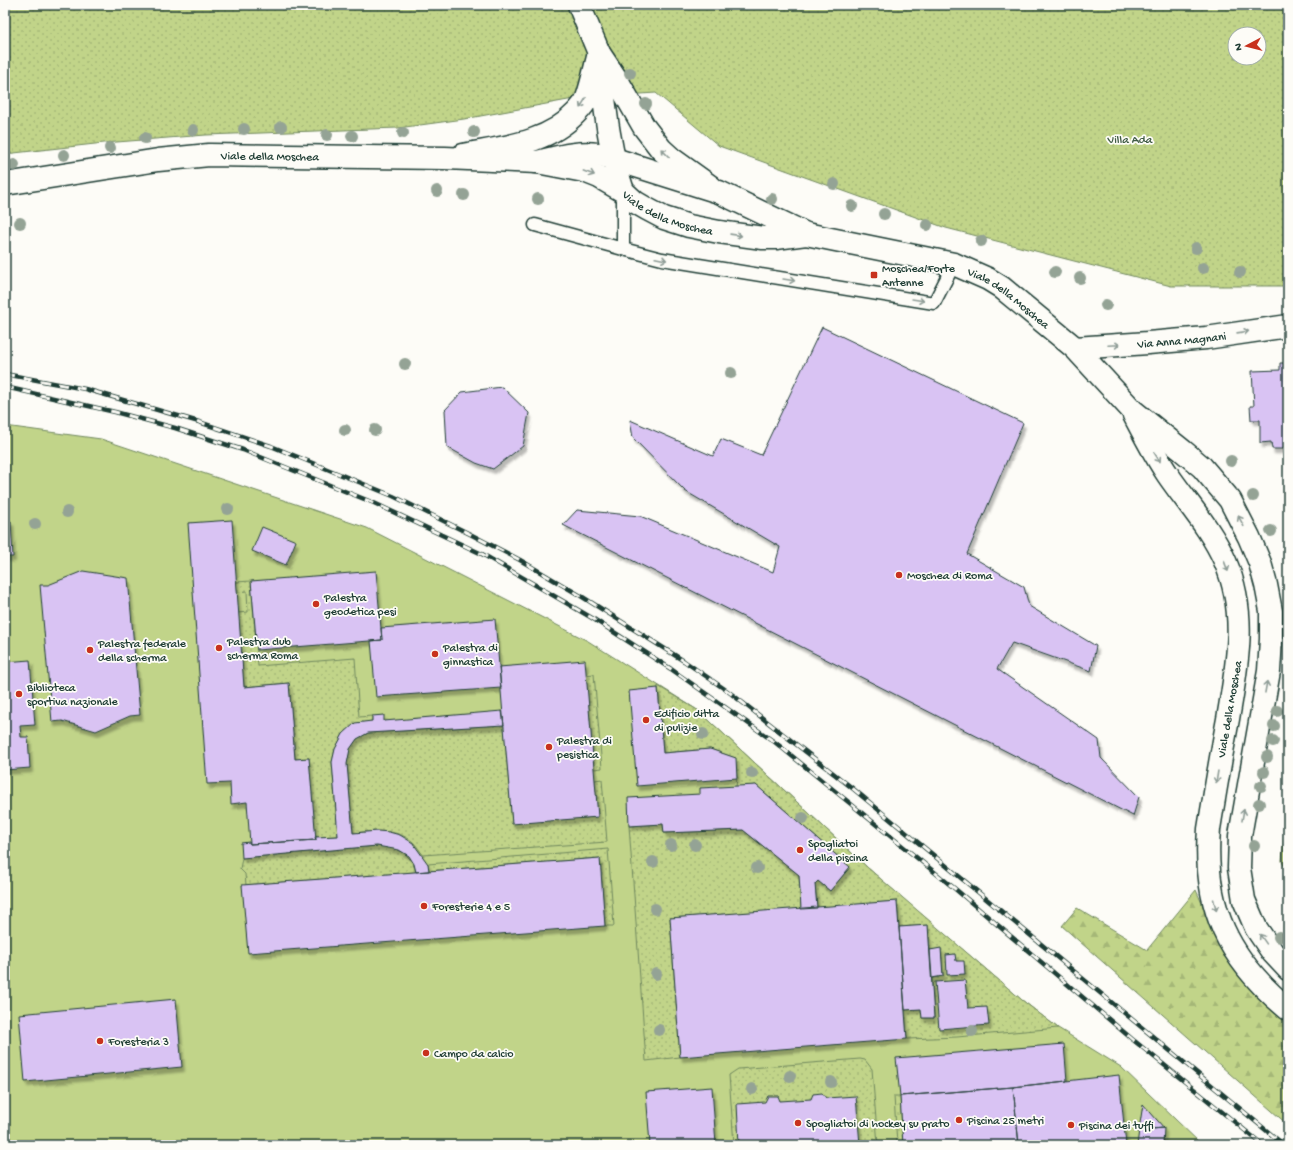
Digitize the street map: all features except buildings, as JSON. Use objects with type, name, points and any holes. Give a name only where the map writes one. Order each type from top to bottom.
[{"type":"street","points":[[579,5],[599,53],[617,80],[644,127],[662,149],[680,165],[719,192]]},
{"type":"street","points":[[445,158],[530,141],[544,136],[562,126],[581,108],[587,99],[599,53]]},
{"type":"street","points":[[599,53],[613,158],[623,192]]},
{"type":"street","name":"Viale della Moschea","points":[[537,162],[572,153],[598,154],[719,192],[806,234],[954,264],[988,279],[1001,287],[1075,348],[1132,410],[1202,467],[1230,500],[1242,522],[1260,563],[1271,611],[1272,639],[1270,661],[1240,836],[1239,868],[1244,900],[1256,928],[1273,953],[1288,969]]},
{"type":"street","name":"Viale della Moschea","points":[[5,184],[158,160],[209,155],[445,158],[537,162],[588,172],[623,192],[635,202],[647,209],[664,218],[689,226],[763,238],[776,238],[806,234]]},
{"type":"street","name":"Via Anna Magnani","points":[[1075,348],[1206,338],[1288,326]]},
{"type":"street","name":"Viale della Moschea","points":[[1132,410],[1150,447],[1216,542],[1231,578],[1237,610],[1239,650],[1209,829],[1208,856],[1210,882],[1218,915],[1230,945],[1255,978],[1288,1009]]},
{"type":"lane","points":[[623,192],[623,249]]},
{"type":"lane","points":[[534,225],[662,259],[934,303],[954,264]]},
{"type":"green space","name":"Villa Ada","points":[[5,5],[1288,5],[1288,286],[1171,286],[946,228],[719,146],[656,93],[579,98],[464,119],[398,128],[206,135],[104,143],[5,154]]},
{"type":"green space","points":[[5,426],[101,439],[367,528],[588,641],[699,711],[868,868],[907,902],[1022,1000],[1058,1028],[1121,1067],[1202,1145],[5,1145]]},
{"type":"green space","points":[[251,581],[258,666],[355,658],[359,717],[372,716],[372,721],[355,724],[343,734],[335,749],[332,762],[338,836],[315,837],[309,758],[295,759],[289,683],[244,687],[238,613],[248,612],[247,591],[237,592],[236,582]]},
{"type":"green space","points":[[594,674],[602,768],[594,769],[586,675]]},
{"type":"green space","points":[[658,686],[699,711],[868,868],[1022,1000],[1058,1028],[957,1037],[907,1039],[905,1010],[921,1009],[922,1018],[934,1018],[932,978],[943,976],[941,949],[930,950],[928,925],[899,927],[897,901],[817,908],[815,884],[818,881],[830,891],[850,867],[756,785],[736,787],[737,778],[735,758],[710,749],[663,753]]},
{"type":"green space","points":[[504,725],[512,823],[597,817],[595,780],[602,779],[607,842],[423,855],[413,842],[399,834],[392,832],[353,833],[347,764],[350,749],[357,739],[368,733]]},
{"type":"green space","points":[[1288,791],[1288,875],[1282,861]]},
{"type":"green space","points":[[663,824],[664,833],[743,830],[799,875],[801,909],[670,918],[680,1057],[646,1061],[629,826]]},
{"type":"green space","points":[[377,846],[391,848],[402,852],[410,859],[416,872],[246,885],[245,874],[240,869],[242,858]]},
{"type":"green space","points":[[608,849],[614,926],[605,926],[600,858],[429,871],[428,864]]},
{"type":"green space","points":[[1196,890],[1236,971],[1288,1023],[1288,1125],[1062,926],[1077,908],[1147,950]]},
{"type":"green space","points":[[860,1059],[865,1060],[872,1069],[878,1145],[734,1145],[729,1075],[738,1069]]},
{"type":"green space","points":[[894,1096],[900,1096],[903,1145],[897,1145]]},
{"type":"railway","points":[[5,374],[85,389],[199,422],[271,446],[393,496],[520,560],[581,596],[684,661],[729,692],[851,787],[1284,1145]]},
{"type":"railway","points":[[5,387],[115,412],[175,428],[243,450],[374,503],[482,554],[592,618],[671,669],[776,743],[954,888],[1132,1039],[1263,1145]]},
{"type":"place","name":"Moschea/Forte Antenne","points":[[874,275]]},
{"type":"place","name":"Moschea di Roma","points":[[899,575]]},
{"type":"place","name":"Palestra geodetica pesi","points":[[316,604]]},
{"type":"place","name":"Palestra club scherma Roma","points":[[219,648]]},
{"type":"place","name":"Palestra federale della scherma","points":[[90,650]]},
{"type":"place","name":"Palestra di ginnastica","points":[[435,654]]},
{"type":"place","name":"Biblioteca sportiva nazionale","points":[[19,694]]},
{"type":"place","name":"Edificio ditta di pulizie","points":[[646,720]]},
{"type":"place","name":"Palestra di pesistica","points":[[549,747]]},
{"type":"place","name":"Spogliatoi della piscina","points":[[800,850]]},
{"type":"place","name":"Foresterie 4 e 5","points":[[424,906]]},
{"type":"place","name":"Foresteria 3","points":[[100,1041]]},
{"type":"place","name":"Campo da calcio","points":[[426,1053]]},
{"type":"place","name":"Piscina 25 metri","points":[[959,1120]]},
{"type":"place","name":"Spogliatoi di hockey su prato","points":[[798,1123]]},
{"type":"place","name":"Piscina dei tuffi","points":[[1071,1125]]}]
